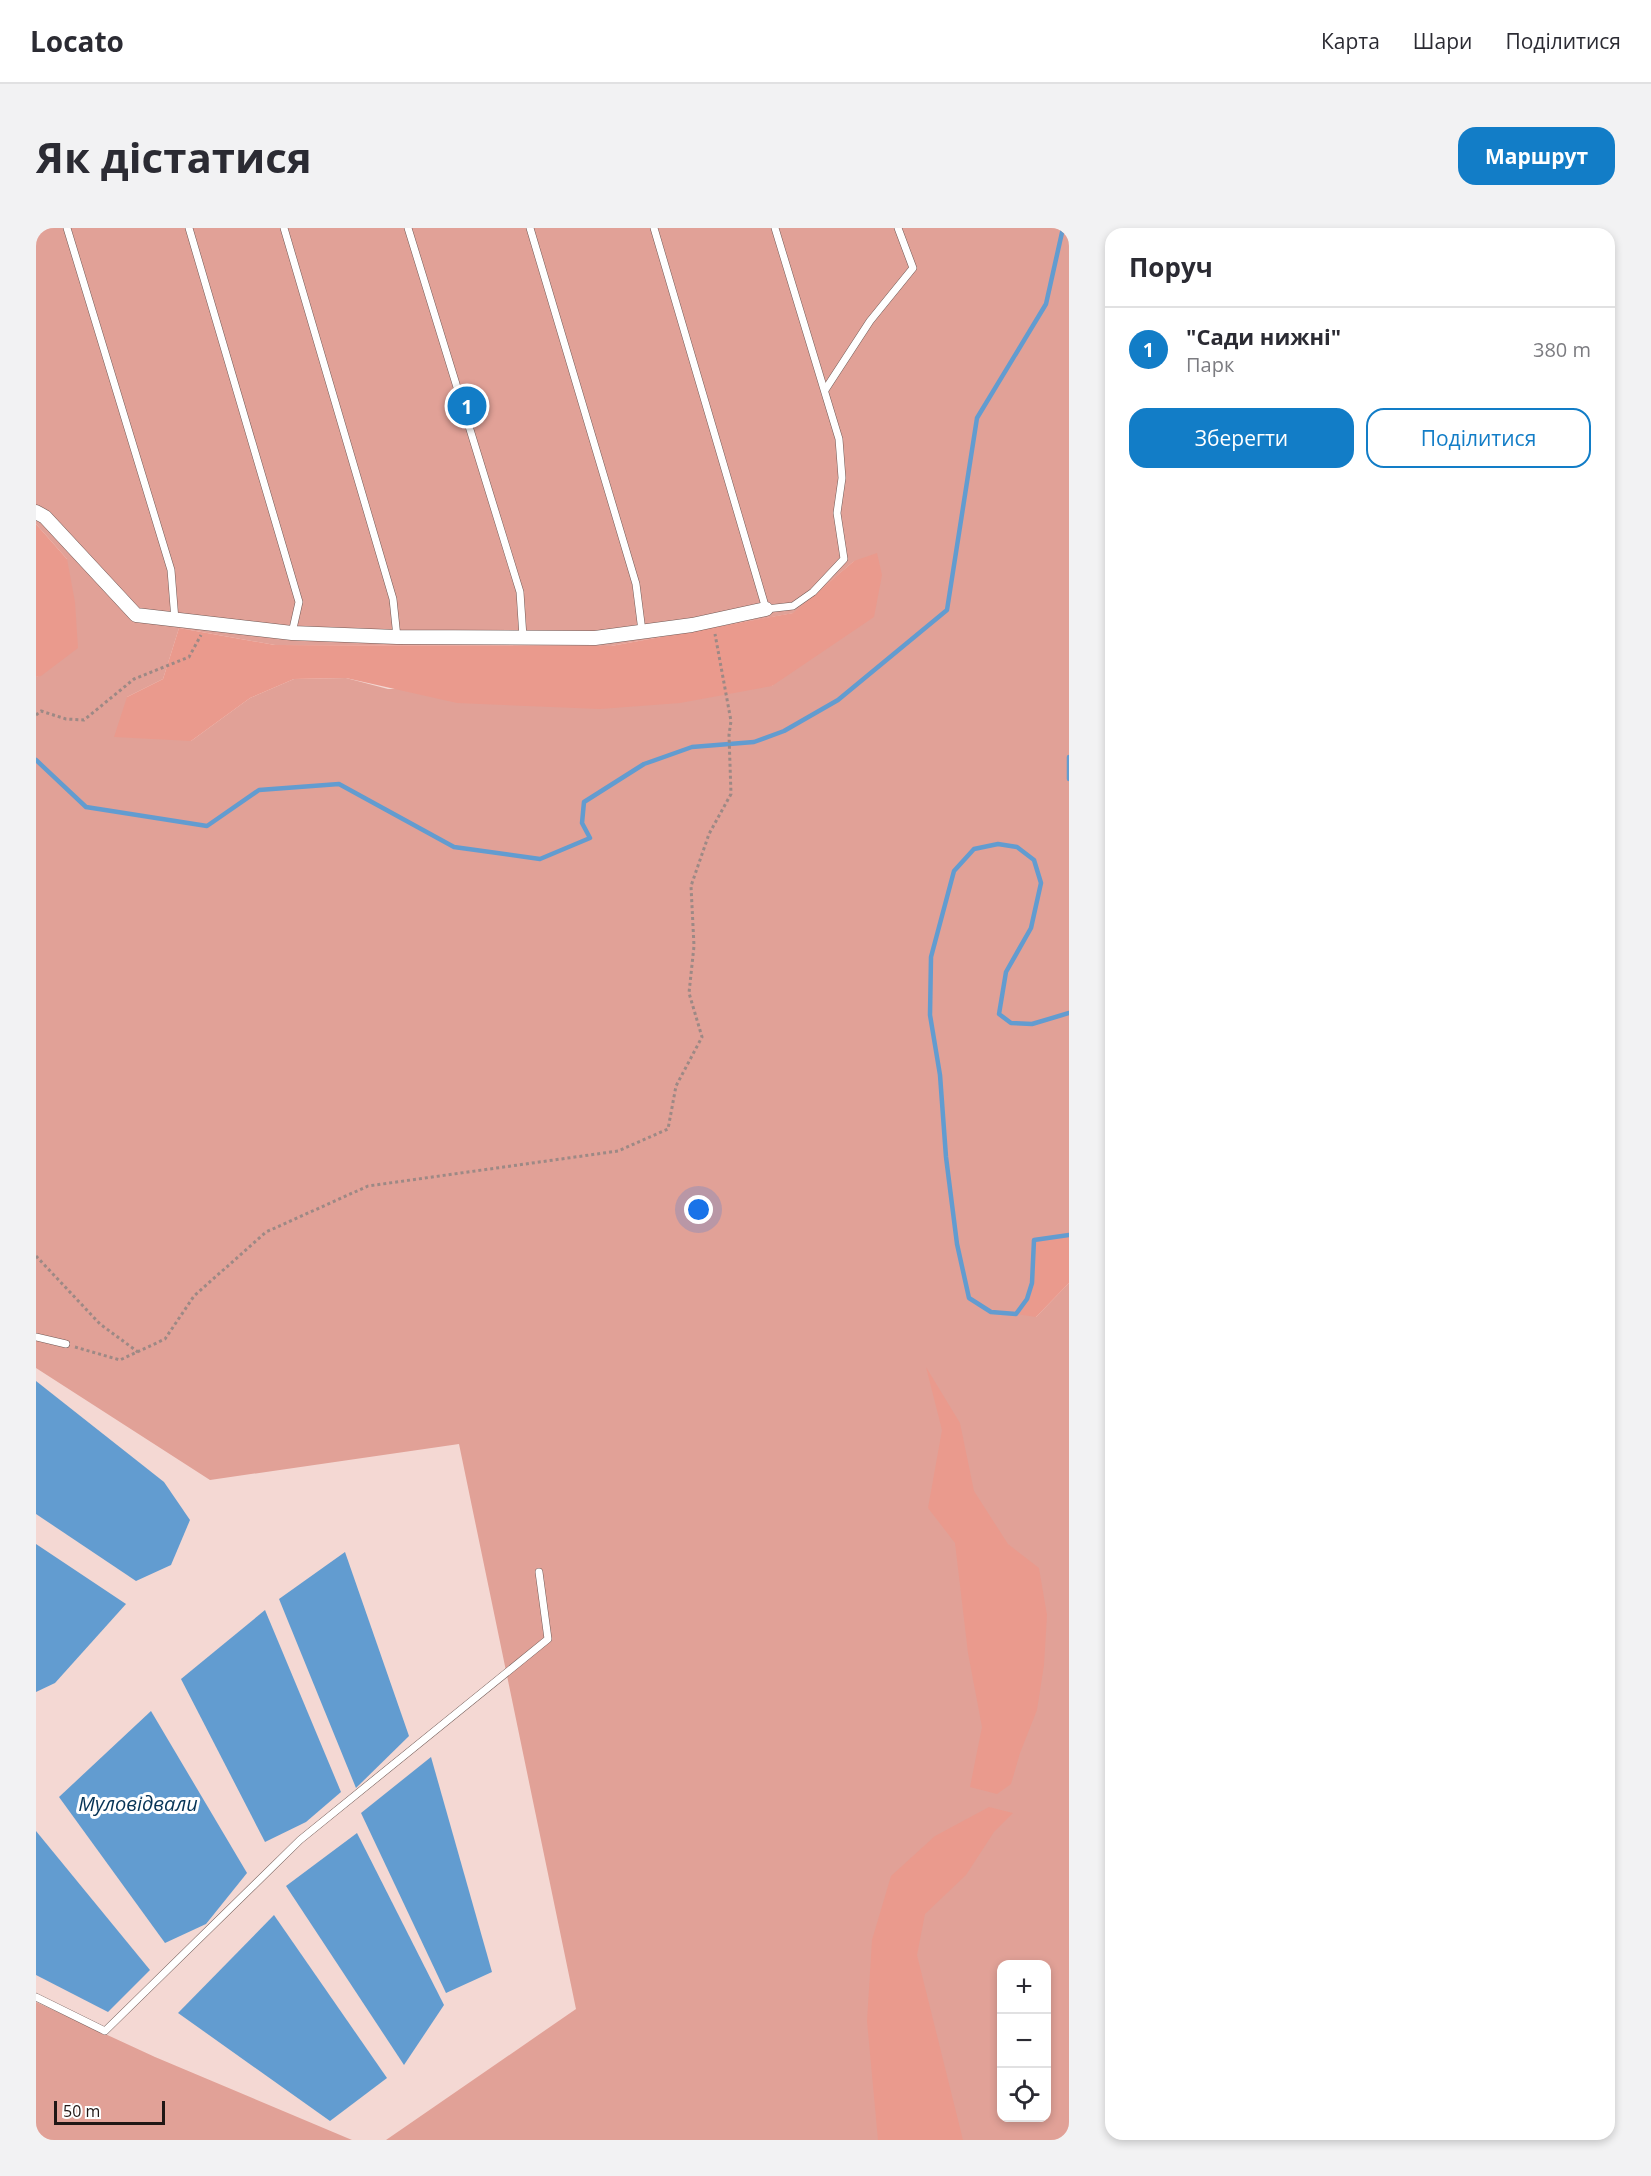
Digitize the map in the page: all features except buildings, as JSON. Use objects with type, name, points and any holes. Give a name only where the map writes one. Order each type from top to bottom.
[{"type":"street","points":[[36,512],[45,517],[136,615],[292,633],[397,637],[595,638],[713,620],[766,609]]},
{"type":"lane","points":[[68,228],[171,570],[176,620]]},
{"type":"lane","points":[[189,228],[298,602],[292,633]]},
{"type":"lane","points":[[284,228],[393,599],[397,637]]},
{"type":"lane","points":[[408,228],[520,592],[523,637]]},
{"type":"lane","points":[[530,228],[636,584],[642,631]]},
{"type":"lane","points":[[654,228],[766,609],[794,606],[813,592],[844,559],[837,513],[842,478],[839,439],[775,228]]},
{"type":"lane","points":[[825,390],[870,321],[913,268],[898,228]]},
{"type":"lane","points":[[36,1337],[66,1344]]},
{"type":"lane","points":[[36,1997],[105,2031],[300,1840],[548,1639],[539,1572]]},
{"type":"path","points":[[66,1344],[120,1360],[165,1339],[194,1296],[266,1232],[368,1186],[618,1151],[668,1129],[676,1086],[702,1037],[689,993],[694,946],[691,886],[709,834],[731,794],[729,735],[731,722],[713,620]]},
{"type":"path","points":[[36,715],[41,711],[66,719],[84,720],[134,679],[189,657],[208,623]]},
{"type":"path","points":[[36,1256],[100,1324],[138,1352]]},
{"type":"shaded area","points":[[36,228],[1069,228],[1069,1235],[1035,1241],[1032,1283],[1027,1299],[1036,1317],[1069,1283],[1069,2140],[386,2140],[576,2009],[459,1444],[210,1480],[36,1368],[36,677],[41,675],[67,559],[36,524]],"holes":[[[854,561],[772,686],[388,689],[346,678],[294,679],[250,698],[191,741],[127,697],[163,679],[179,628],[275,645],[611,646],[794,613]]]},
{"type":"shaded area","points":[[36,524],[67,559],[75,602],[78,648],[41,676],[36,677]]},
{"type":"shaded area","points":[[877,553],[882,575],[874,617],[772,686],[680,703],[600,709],[457,703],[346,678],[294,679],[250,698],[191,741],[114,737],[127,697],[163,679],[179,628],[275,645],[611,646],[793,613],[854,561]]},
{"type":"shaded area","points":[[1069,1235],[1069,1283],[1036,1317],[1016,1314],[1027,1299],[1032,1283],[1034,1240]]},
{"type":"shaded area","points":[[926,1367],[960,1423],[974,1491],[1008,1544],[1039,1568],[1047,1615],[1044,1665],[1037,1710],[1011,1784],[997,1794],[970,1787],[982,1727],[968,1653],[955,1543],[928,1508],[942,1430]]},
{"type":"shaded area","points":[[989,1807],[1013,1813],[994,1832],[966,1875],[925,1914],[917,1955],[963,2140],[878,2140],[867,2021],[872,1940],[891,1876],[935,1836]]},
{"type":"shaded area","points":[[36,2002],[155,2057],[352,2140],[36,2140]]},
{"type":"water","points":[[36,1381],[164,1482],[190,1520],[171,1565],[136,1581],[36,1514]]},
{"type":"water","points":[[36,1544],[126,1604],[55,1683],[36,1692]]},
{"type":"water","points":[[345,1552],[409,1736],[356,1788],[279,1599]]},
{"type":"water","name":"Муловідвали","points":[[265,1610],[341,1792],[306,1822],[265,1842],[181,1679]]},
{"type":"water","name":"Муловідвали","points":[[151,1711],[247,1873],[206,1924],[165,1943],[59,1797]]},
{"type":"water","points":[[431,1757],[492,1972],[446,1993],[361,1813]]},
{"type":"water","name":"Муловідвали","points":[[36,1831],[150,1970],[108,2012],[36,1975]]},
{"type":"water","points":[[357,1833],[444,2005],[404,2065],[286,1886]]},
{"type":"water","points":[[274,1915],[387,2078],[330,2121],[178,2013]]},
{"type":"waterway","points":[[36,760],[86,807],[207,826],[259,790],[339,784],[454,847],[540,859],[590,838],[582,823],[584,802],[644,764],[692,747],[754,742],[784,731],[838,700],[947,610],[977,418],[1046,304],[1063,228]]},
{"type":"waterway","points":[[1069,757],[1069,779]]},
{"type":"waterway","points":[[1069,1013],[1032,1024],[1011,1023],[999,1014],[1006,972],[1031,928],[1041,883],[1034,860],[1017,847],[998,844],[974,849],[954,871],[931,957],[930,1015],[940,1075],[946,1157],[957,1244],[969,1298],[991,1312],[1016,1314],[1027,1299],[1032,1283],[1034,1240],[1069,1235]]},
{"type":"place","name":"\"Сади нижні\"","points":[[467,406]]}]
